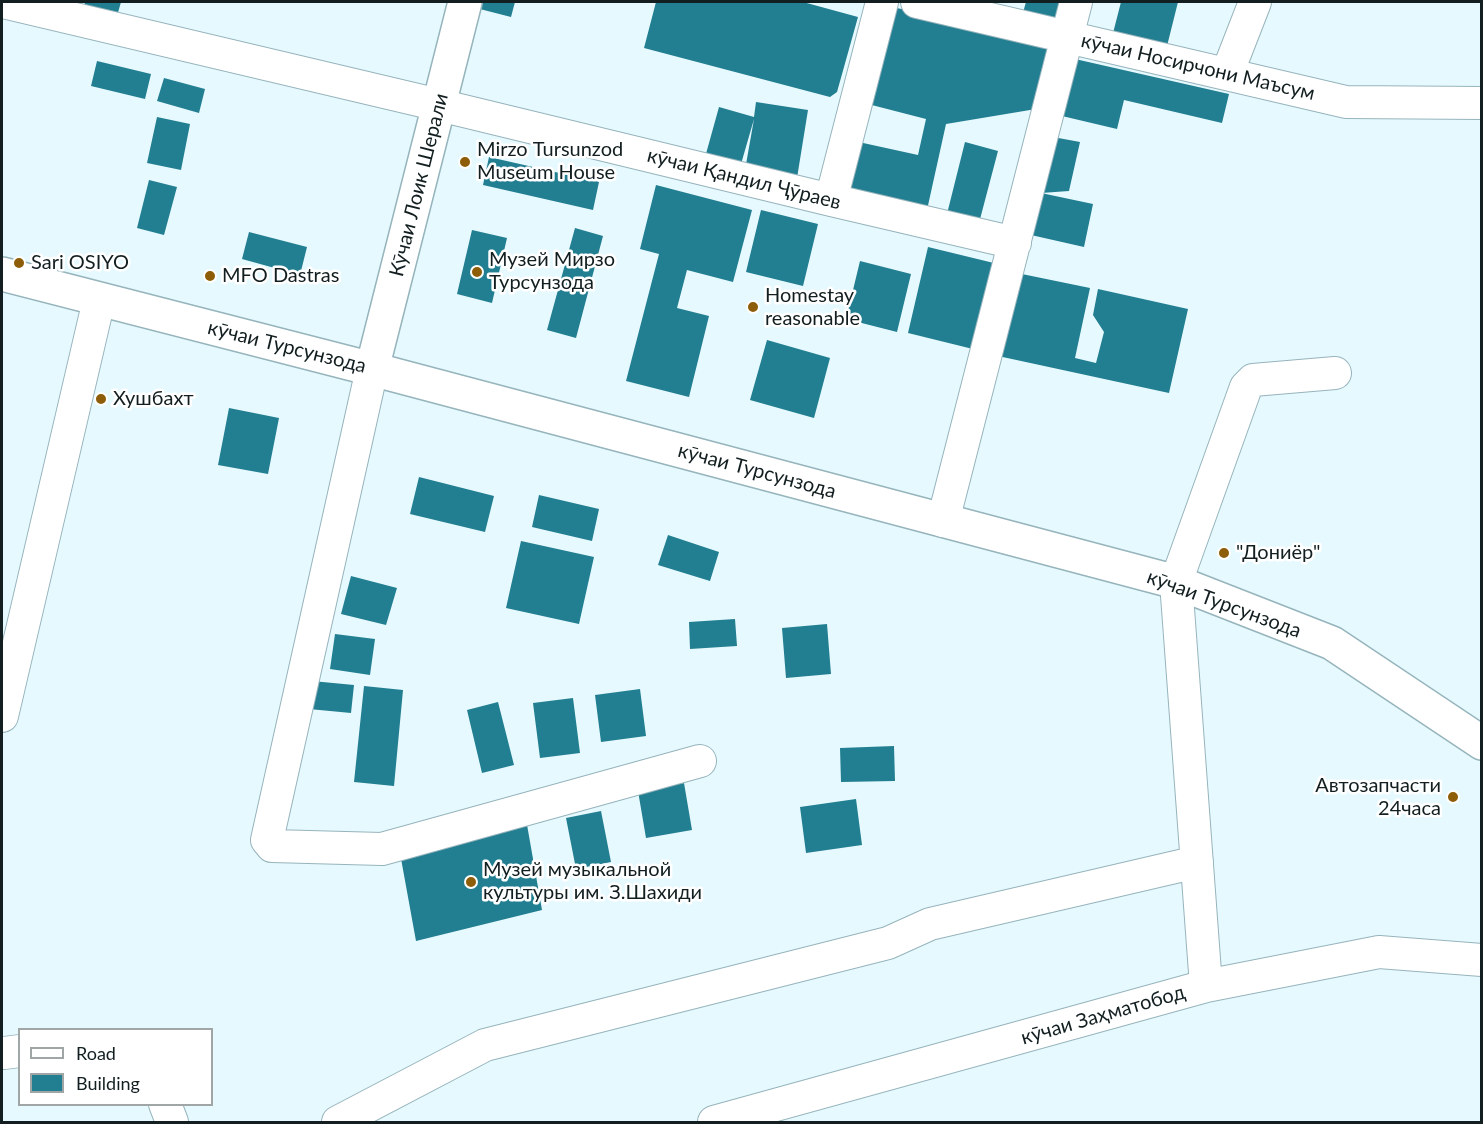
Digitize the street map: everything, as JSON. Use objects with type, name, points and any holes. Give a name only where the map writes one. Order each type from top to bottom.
[{"type":"main road","name":"Кӯчаи Лоик Шерали","points":[[372,369],[465,2]]},
{"type":"main road","name":"кӯчаи Турсунзода","points":[[2,274],[372,369],[1176,582],[1332,643],[1482,743]]},
{"type":"street","name":"кӯчаи Қандил Ҷӯраев","points":[[3,2],[35,5],[439,105],[1015,243]]},
{"type":"street","points":[[831,200],[882,2]]},
{"type":"street","name":"кӯчаи Носирчони Маъсум","points":[[917,2],[1346,102],[1482,103]]},
{"type":"street","points":[[943,521],[1076,2]]},
{"type":"street","points":[[1227,74],[1255,2]]},
{"type":"street","points":[[2,716],[99,300]]},
{"type":"street","points":[[372,369],[267,840],[272,846],[382,849],[700,761]]},
{"type":"street","points":[[1176,582],[1246,387],[1252,380],[1335,373]]},
{"type":"street","name":"кӯчаи Заҳматобод","points":[[714,1122],[1206,986],[1176,582]]},
{"type":"street","points":[[338,1122],[485,1045],[888,943],[930,924],[1197,861]]},
{"type":"street","points":[[1206,986],[1379,952],[1482,960]]},
{"type":"street","points":[[166,1106],[172,1122]]},
{"type":"building","points":[[85,2],[121,2],[117,16],[84,8]]},
{"type":"building","points":[[478,2],[515,2],[511,17],[476,8]]},
{"type":"building","points":[[656,2],[803,2],[858,17],[837,92],[830,97],[644,48]]},
{"type":"building","points":[[1026,2],[1066,2],[1060,25],[1022,16]]},
{"type":"building","points":[[1121,2],[1178,2],[1166,50],[1112,37]]},
{"type":"building","points":[[888,6],[1057,44],[1042,108],[946,124],[927,210],[843,191],[854,141],[918,155],[926,119],[864,103]]},
{"type":"building","points":[[1075,59],[1229,94],[1222,123],[1124,100],[1117,129],[1062,116]]},
{"type":"building","points":[[97,61],[151,74],[145,99],[91,86]]},
{"type":"building","points":[[164,78],[205,89],[199,113],[157,101]]},
{"type":"building","points":[[756,102],[808,110],[797,178],[745,170],[754,119],[739,171],[704,161],[719,107],[754,117]]},
{"type":"building","points":[[157,117],[190,124],[181,170],[147,163]]},
{"type":"building","points":[[1053,137],[1080,142],[1069,191],[1041,193]]},
{"type":"building","points":[[965,142],[998,151],[979,223],[947,214]]},
{"type":"building","points":[[489,157],[599,182],[593,210],[483,185]]},
{"type":"building","points":[[149,180],[177,187],[164,235],[137,228]]},
{"type":"building","points":[[656,185],[752,210],[733,282],[687,270],[677,308],[709,316],[689,397],[626,381],[659,254],[640,249]]},
{"type":"building","points":[[1041,193],[1093,204],[1084,247],[1031,235]]},
{"type":"building","points":[[761,210],[818,224],[803,286],[746,272]]},
{"type":"building","points":[[575,228],[603,236],[576,338],[547,330]]},
{"type":"building","points":[[472,230],[507,238],[492,303],[457,294]]},
{"type":"building","points":[[249,232],[307,247],[300,275],[242,259]]},
{"type":"building","points":[[928,247],[1002,265],[981,351],[908,333]]},
{"type":"building","points":[[860,261],[911,274],[897,332],[846,319]]},
{"type":"building","points":[[1017,273],[1090,288],[1075,358],[1096,363],[1104,332],[1093,315],[1098,289],[1188,309],[1169,393],[998,356]]},
{"type":"building","points":[[767,340],[830,358],[814,418],[750,400]]},
{"type":"building","points":[[229,408],[279,418],[268,474],[218,465]]},
{"type":"building","points":[[419,477],[494,496],[485,532],[410,514]]},
{"type":"building","points":[[539,495],[599,509],[592,541],[532,527]]},
{"type":"building","points":[[668,535],[719,552],[710,581],[658,565]]},
{"type":"building","points":[[521,541],[594,557],[579,624],[506,608]]},
{"type":"building","points":[[351,576],[397,588],[386,625],[341,614]]},
{"type":"building","points":[[735,619],[737,646],[690,649],[689,622]]},
{"type":"building","points":[[827,624],[831,674],[786,678],[782,628]]},
{"type":"building","points":[[335,634],[375,639],[370,675],[330,669]]},
{"type":"building","points":[[312,681],[354,685],[351,713],[309,709]]},
{"type":"building","points":[[364,686],[403,690],[394,786],[354,782]]},
{"type":"building","points":[[640,689],[646,736],[601,742],[595,695]]},
{"type":"building","points":[[573,698],[580,753],[540,758],[533,703]]},
{"type":"building","points":[[498,702],[514,765],[482,773],[467,710]]},
{"type":"building","points":[[894,746],[895,781],[841,782],[840,748]]},
{"type":"building","points":[[684,783],[692,830],[646,838],[638,791]]},
{"type":"building","points":[[856,799],[862,845],[806,853],[800,807]]},
{"type":"building","points":[[601,811],[611,862],[576,869],[566,818]]},
{"type":"building","name":"Музей музыкальной культуры им. З.Шахиди","points":[[526,819],[542,910],[416,941],[400,853]]},
{"type":"place","name":"Mirzo Tursunzod Museum House","points":[[465,162]]},
{"type":"place","name":"Sari OSIYO","points":[[19,263]]},
{"type":"place","name":"Музей Мирзо Турсунзода","points":[[477,272]]},
{"type":"place","name":"MFO Dastras","points":[[210,276]]},
{"type":"place","name":"Homestay reasonable","points":[[753,307]]},
{"type":"place","name":"Хушбахт","points":[[101,399]]},
{"type":"place","name":"\"Дониёр\"","points":[[1224,553]]},
{"type":"place","name":"Автозапчасти 24часа","points":[[1453,797]]},
{"type":"place","name":"Музей музыкальной культуры им. З.Шахиди","points":[[471,882]]}]
